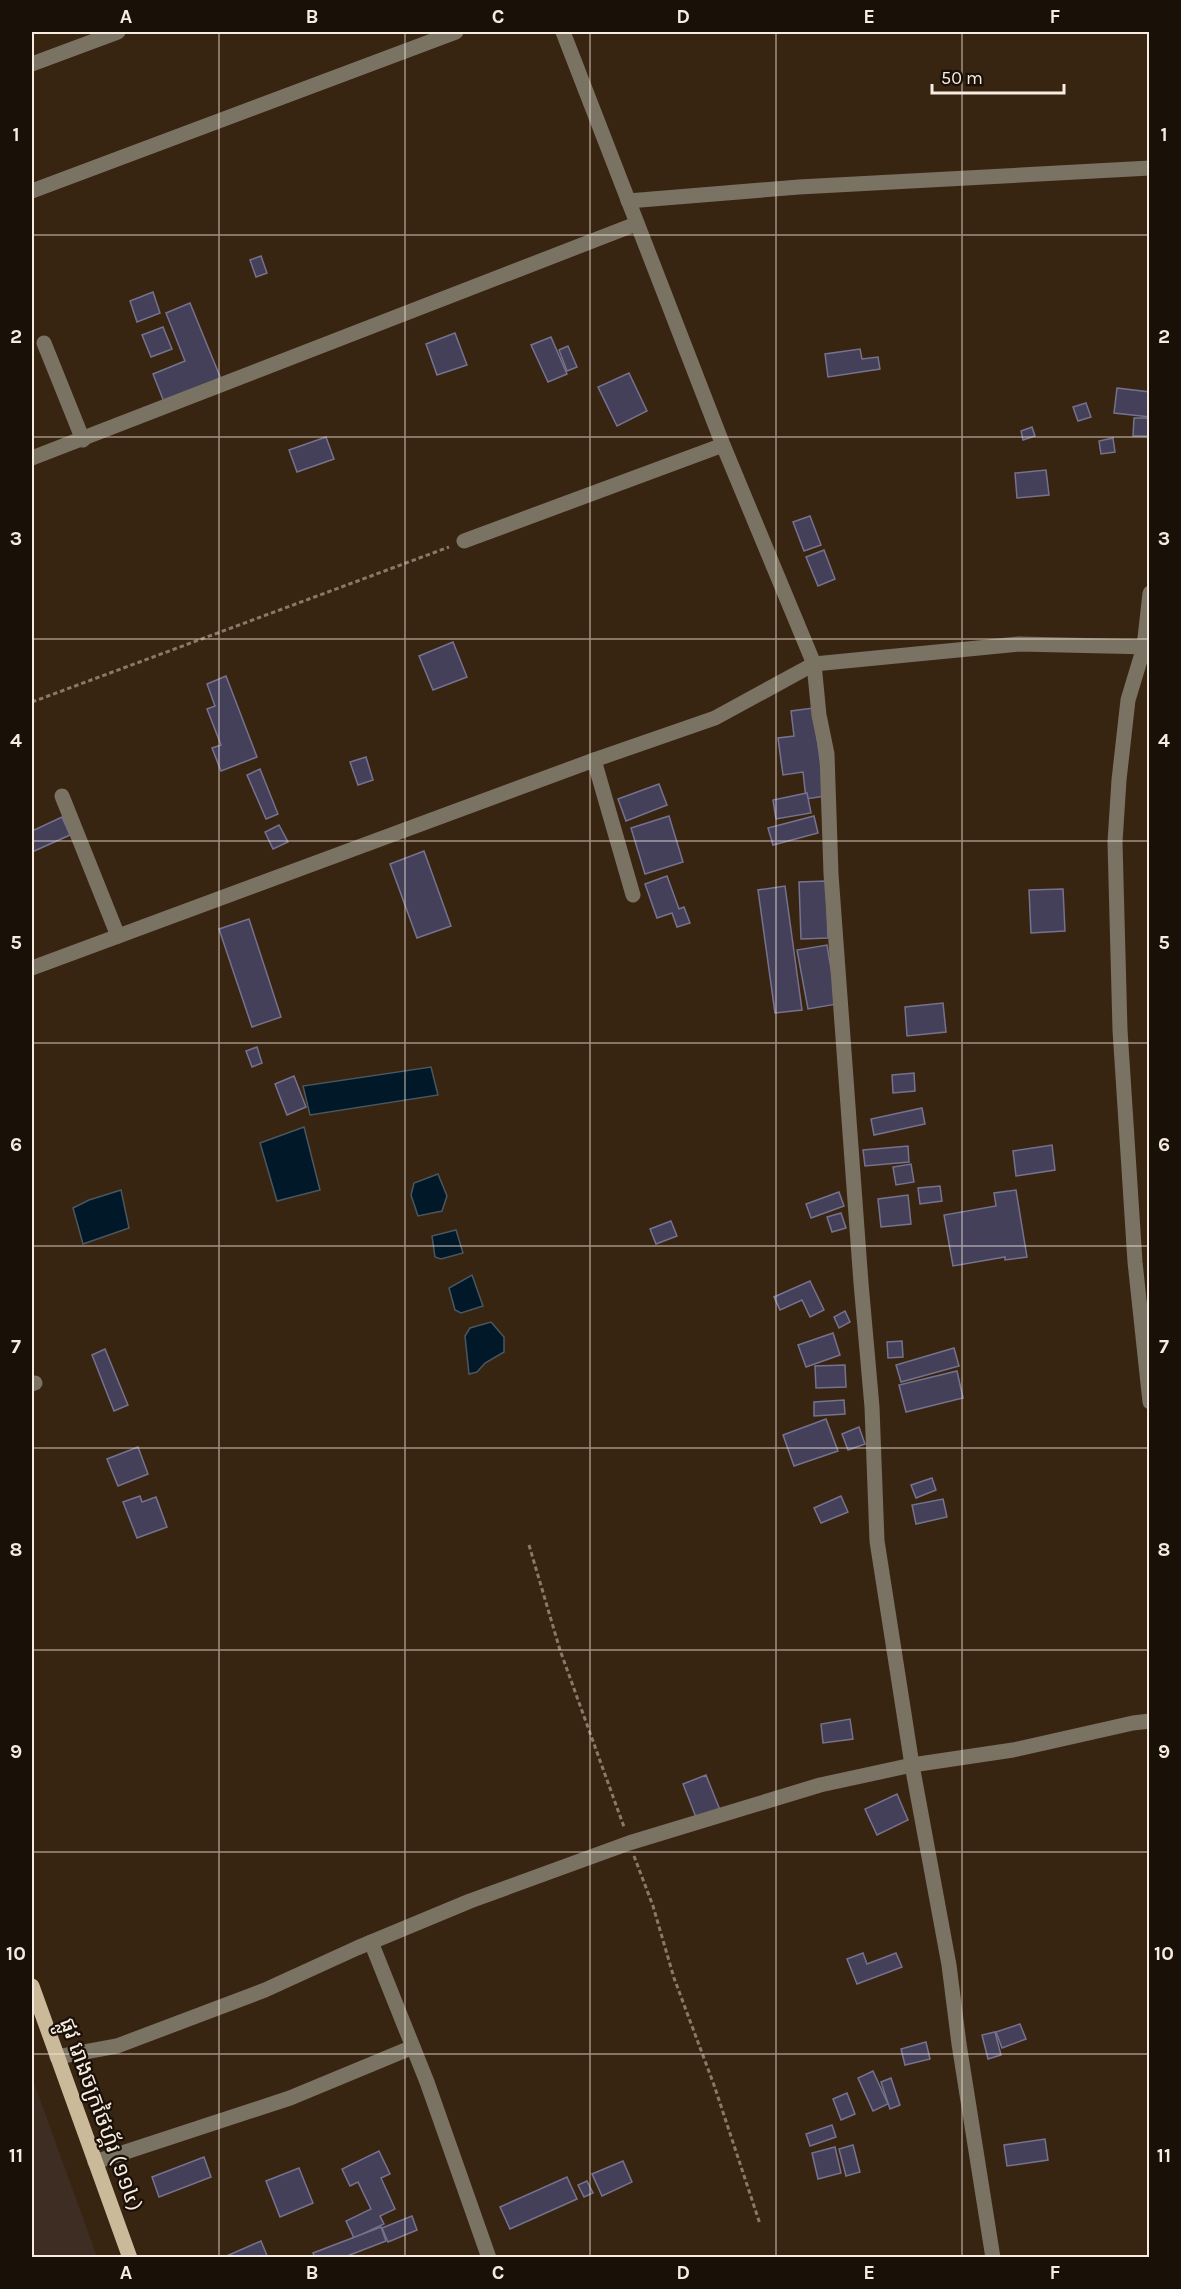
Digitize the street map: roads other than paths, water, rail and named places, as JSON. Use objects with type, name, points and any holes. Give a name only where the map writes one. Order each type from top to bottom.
[{"type":"main road","name":"ផ្លូវ រោងចក្រថៃហ្គ័រ (១១៤)","points":[[32,1986],[37,2018],[57,2057],[130,2258]]},
{"type":"street","points":[[32,64],[118,32]]},
{"type":"street","points":[[32,191],[456,32]]},
{"type":"street","points":[[563,32],[723,445],[814,664],[819,715],[827,754],[831,874],[872,1407],[877,1540],[912,1765],[949,1965],[962,2067],[993,2258]]},
{"type":"street","points":[[628,201],[799,187],[1149,168]]},
{"type":"street","points":[[32,458],[636,224]]},
{"type":"street","points":[[44,343],[83,440]]},
{"type":"street","points":[[464,541],[723,445]]},
{"type":"street","points":[[1149,593],[1147,647],[1128,700],[1115,842],[1120,1030],[1135,1262],[1149,1402]]},
{"type":"street","points":[[32,968],[594,760],[715,718],[814,664],[1019,644],[1147,647]]},
{"type":"street","points":[[594,760],[633,896]]},
{"type":"street","points":[[62,796],[118,936]]},
{"type":"street","points":[[57,2057],[117,2046],[266,1990],[371,1942],[470,1901],[629,1843],[820,1785],[912,1765],[1013,1750],[1149,1721]]},
{"type":"street","points":[[371,1942],[413,2047],[489,2258]]},
{"type":"street","points":[[95,2162],[290,2098],[413,2047]]},
{"type":"water","points":[[431,1067],[438,1095],[310,1115],[303,1086]]},
{"type":"water","points":[[304,1127],[320,1190],[277,1201],[260,1143]]},
{"type":"water","points":[[438,1174],[447,1196],[442,1211],[418,1216],[411,1195],[414,1183]]},
{"type":"water","points":[[121,1190],[129,1228],[83,1244],[73,1208],[89,1200]]},
{"type":"water","points":[[456,1230],[463,1253],[441,1259],[435,1257],[432,1236]]},
{"type":"water","points":[[472,1275],[483,1306],[461,1313],[455,1310],[449,1288]]},
{"type":"water","points":[[491,1322],[504,1337],[504,1352],[485,1363],[477,1372],[469,1374],[465,1336],[470,1328]]}]
